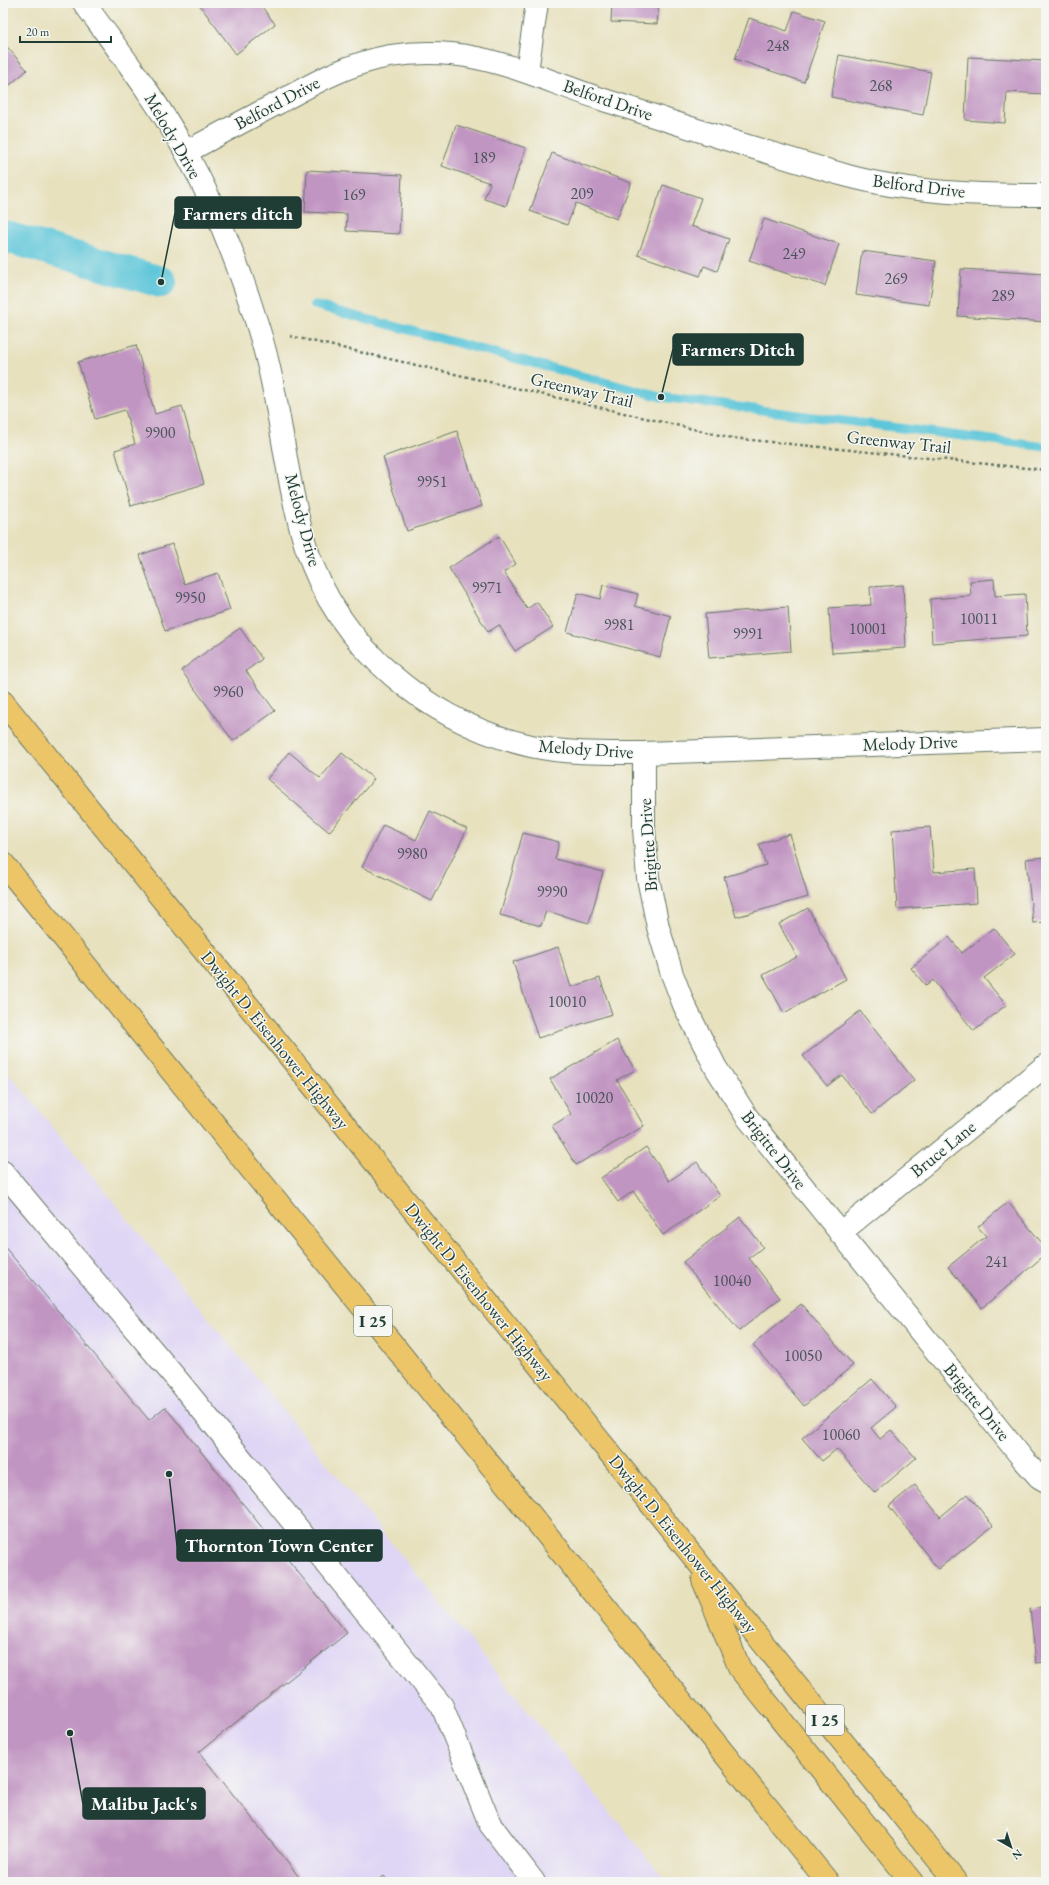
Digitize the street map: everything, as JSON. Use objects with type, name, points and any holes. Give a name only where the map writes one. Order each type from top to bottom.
[{"type":"highway","name":"Dwight D. Eisenhower Highway","points":[[3,702],[956,1882]]},
{"type":"highway","name":"I 25","points":[[3,863],[828,1882]]},
{"type":"highway","points":[[694,1558],[740,1669],[912,1882]]},
{"type":"highway","points":[[744,1778],[845,1882]]},
{"type":"street","name":"Melody Drive","points":[[84,3],[144,84],[186,152],[211,205],[241,278],[259,329],[273,389],[299,520],[307,550],[329,600],[358,641],[387,671],[446,714],[477,729],[526,744],[561,751],[644,753],[1046,739]]},
{"type":"street","points":[[527,71],[538,3]]},
{"type":"street","name":"Belford Drive","points":[[186,152],[319,80],[349,67],[389,56],[431,52],[454,54],[491,61],[527,71],[575,90],[753,148],[850,176],[932,191],[1046,195]]},
{"type":"street","name":"Brigitte Drive","points":[[644,753],[644,829],[648,878],[658,927],[672,974],[684,1005],[716,1068],[747,1116],[840,1233],[1023,1459],[1039,1477],[1046,1481]]},
{"type":"street","name":"Bruce Lane","points":[[840,1233],[1046,1064]]},
{"type":"street","points":[[3,1172],[175,1377],[442,1706],[490,1824],[534,1882]]},
{"type":"path","name":"Greenway Trail","points":[[259,329],[732,438],[1046,470]]},
{"type":"shaded area","points":[[3,1066],[667,1882],[3,1882]]},
{"type":"building","points":[[198,3],[259,3],[275,24],[236,54]]},
{"type":"building","points":[[612,3],[659,3],[657,24],[611,22]]},
{"type":"building","points":[[794,11],[825,21],[804,82],[735,59],[749,18],[787,31]]},
{"type":"building","points":[[3,42],[27,70],[3,91]]},
{"type":"building","points":[[839,55],[931,72],[923,115],[831,97]]},
{"type":"building","points":[[968,57],[1046,61],[1045,94],[1007,92],[1005,123],[965,120]]},
{"type":"building","points":[[456,125],[526,148],[506,206],[484,199],[490,183],[442,166]]},
{"type":"building","points":[[552,153],[631,183],[617,219],[576,203],[567,225],[530,211]]},
{"type":"building","points":[[307,170],[402,175],[399,234],[346,231],[347,214],[305,212]]},
{"type":"building","points":[[663,185],[701,198],[691,226],[729,239],[717,271],[704,266],[700,276],[638,255]]},
{"type":"building","points":[[764,219],[839,244],[825,286],[749,261]]},
{"type":"building","points":[[862,251],[936,261],[929,305],[856,295]]},
{"type":"building","points":[[961,269],[1046,274],[1046,322],[958,316]]},
{"type":"building","points":[[136,345],[155,414],[182,406],[204,484],[131,506],[115,450],[135,444],[125,410],[95,419],[78,362]]},
{"type":"building","points":[[457,431],[482,506],[407,531],[383,457]]},
{"type":"building","points":[[499,536],[516,564],[504,572],[527,609],[537,602],[553,627],[515,651],[499,625],[488,632],[449,568]]},
{"type":"building","points":[[172,544],[184,584],[218,573],[230,610],[165,631],[140,555]]},
{"type":"building","points":[[994,579],[995,596],[1025,594],[1027,636],[932,643],[930,599],[971,596],[970,581]]},
{"type":"building","points":[[603,585],[638,594],[635,606],[671,616],[660,657],[567,632],[578,593],[600,599]]},
{"type":"building","points":[[903,585],[906,648],[832,653],[829,608],[871,605],[870,587]]},
{"type":"building","points":[[788,607],[791,651],[709,658],[705,614]]},
{"type":"building","points":[[240,628],[262,659],[246,671],[275,711],[233,741],[181,670]]},
{"type":"building","points":[[289,752],[320,778],[342,753],[374,779],[329,832],[267,779]]},
{"type":"building","points":[[430,811],[467,829],[432,901],[362,867],[383,825],[416,840]]},
{"type":"building","points":[[930,827],[934,872],[975,869],[977,903],[897,909],[892,830]]},
{"type":"building","points":[[523,833],[559,842],[555,859],[603,872],[589,923],[546,911],[541,926],[500,915]]},
{"type":"building","points":[[790,834],[808,897],[736,917],[724,877],[766,865],[759,844]]},
{"type":"building","points":[[1046,857],[1046,922],[1033,923],[1026,859]]},
{"type":"building","points":[[808,908],[846,979],[784,1013],[763,975],[797,957],[779,924]]},
{"type":"building","points":[[994,928],[1015,954],[984,978],[1006,1005],[974,1031],[933,980],[926,986],[911,968],[949,937],[962,953]]},
{"type":"building","points":[[558,947],[571,987],[600,978],[612,1014],[538,1038],[513,962]]},
{"type":"building","points":[[860,1011],[914,1080],[872,1114],[842,1075],[827,1086],[803,1056]]},
{"type":"building","points":[[617,1040],[635,1070],[617,1080],[644,1126],[576,1165],[552,1126],[571,1114],[550,1079]]},
{"type":"building","points":[[646,1147],[669,1181],[697,1162],[720,1196],[663,1235],[633,1191],[618,1202],[601,1178]]},
{"type":"building","points":[[1008,1202],[1046,1248],[1046,1254],[982,1308],[948,1267],[986,1236],[978,1227]]},
{"type":"building","points":[[740,1217],[763,1247],[749,1258],[780,1298],[739,1331],[683,1262]]},
{"type":"building","points":[[3,1245],[149,1420],[165,1407],[347,1633],[199,1752],[303,1882],[3,1882]]},
{"type":"building","points":[[801,1304],[853,1365],[804,1406],[753,1345]]},
{"type":"building","points":[[872,1379],[896,1407],[871,1428],[880,1439],[891,1430],[916,1458],[875,1493],[837,1449],[822,1461],[802,1438]]},
{"type":"building","points":[[915,1485],[940,1517],[968,1494],[993,1526],[938,1569],[889,1506]]},
{"type":"building","points":[[1046,1607],[1046,1662],[1036,1663],[1030,1609]]},
{"type":"building","points":[[384,1876],[389,1882],[377,1882]]},
{"type":"waterway","points":[[3,236],[161,282]]},
{"type":"waterway","points":[[314,305],[661,397],[1046,447]]},
{"type":"place","name":"Farmers ditch","points":[[161,282]]},
{"type":"place","name":"Farmers Ditch","points":[[661,397]]},
{"type":"place","name":"Thornton Town Center","points":[[169,1474]]},
{"type":"place","name":"Malibu Jack's","points":[[70,1733]]}]
